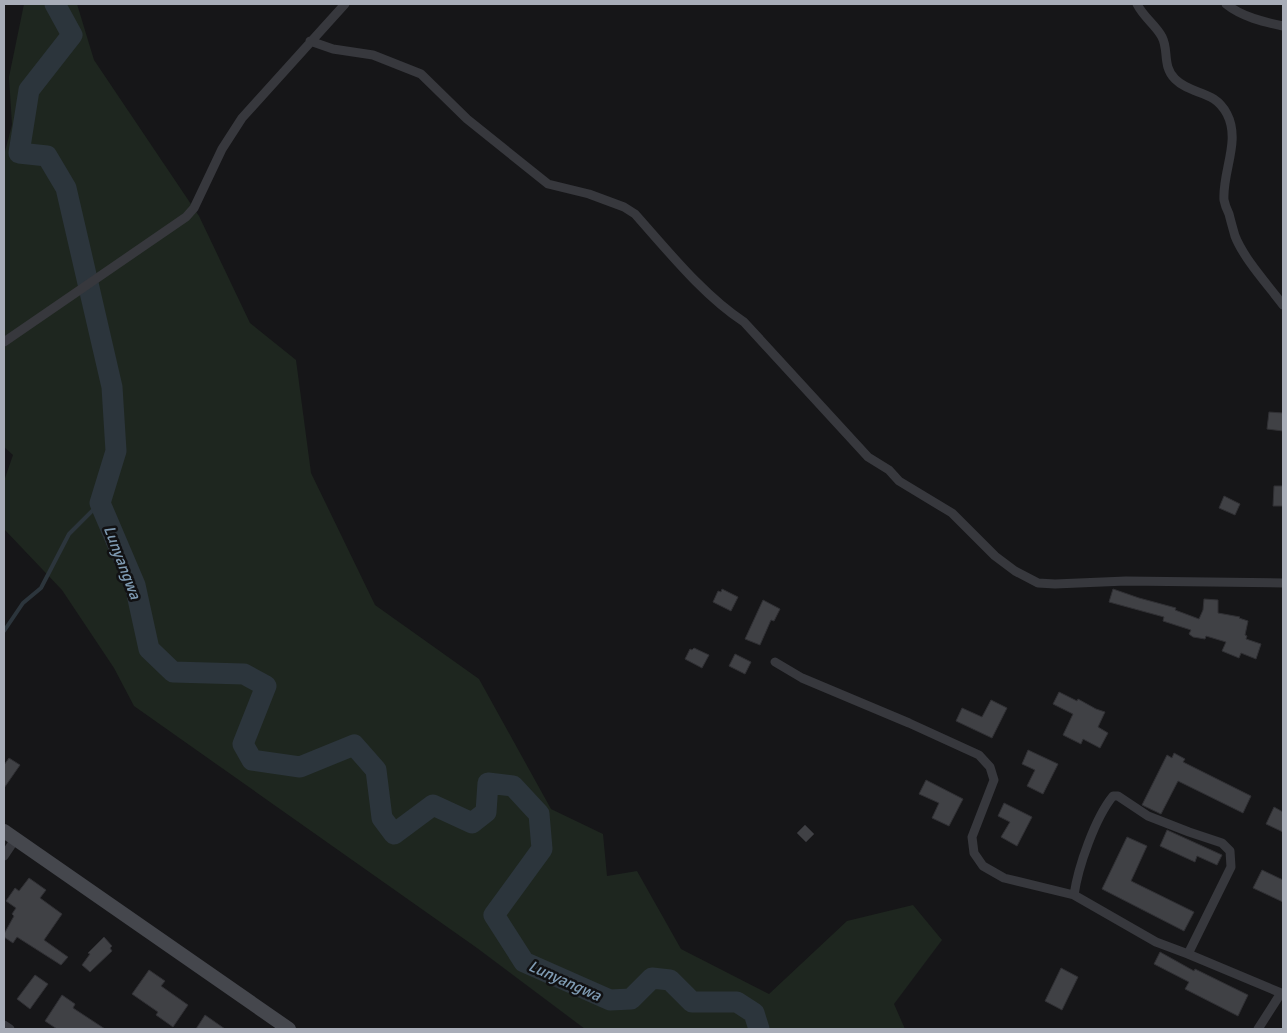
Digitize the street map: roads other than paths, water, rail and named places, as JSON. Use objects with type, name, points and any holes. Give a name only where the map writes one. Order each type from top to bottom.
[{"type":"street","points":[[4,342],[186,217],[194,208],[222,149],[242,118],[345,4]]},
{"type":"street","points":[[1137,4],[1142,15],[1163,38],[1165,57],[1174,78],[1187,88],[1212,96],[1221,104],[1228,115],[1232,131],[1224,200],[1236,238],[1283,305]]},
{"type":"street","points":[[1226,4],[1235,11],[1253,18],[1283,26]]},
{"type":"street","points":[[310,41],[333,49],[373,55],[421,74],[467,119],[548,184],[589,194],[624,207],[635,214],[705,290],[727,310],[744,322],[868,457],[889,470],[899,481],[952,513],[995,556],[1015,571],[1038,583],[1055,584],[1126,581],[1283,583]]},
{"type":"street","points":[[775,662],[802,678],[979,755],[990,767],[994,780],[972,837],[974,853],[983,866],[1004,878],[1074,895],[1156,942],[1282,991],[1258,1029]]},
{"type":"street","points":[[1074,895],[1077,876],[1090,838],[1113,796],[1118,796],[1148,816],[1222,843],[1230,851],[1231,867],[1188,954]]},
{"type":"street","points":[[4,856],[10,834],[289,1029]]},
{"type":"street","points":[[4,1025],[10,1029]]},
{"type":"waterway","name":"Lunyangwa","points":[[55,4],[72,35],[29,90],[19,153],[47,156],[66,188],[112,387],[116,451],[100,503],[135,585],[149,649],[173,672],[244,674],[266,686],[243,744],[252,760],[300,767],[354,745],[376,770],[382,818],[394,834],[433,805],[472,823],[486,812],[488,783],[513,786],[539,814],[542,849],[494,915],[524,962],[610,1000],[631,999],[652,978],[670,980],[692,1002],[737,1002],[754,1013],[759,1029]]},
{"type":"waterway","points":[[4,631],[23,603],[41,588],[69,534],[100,503]]}]
